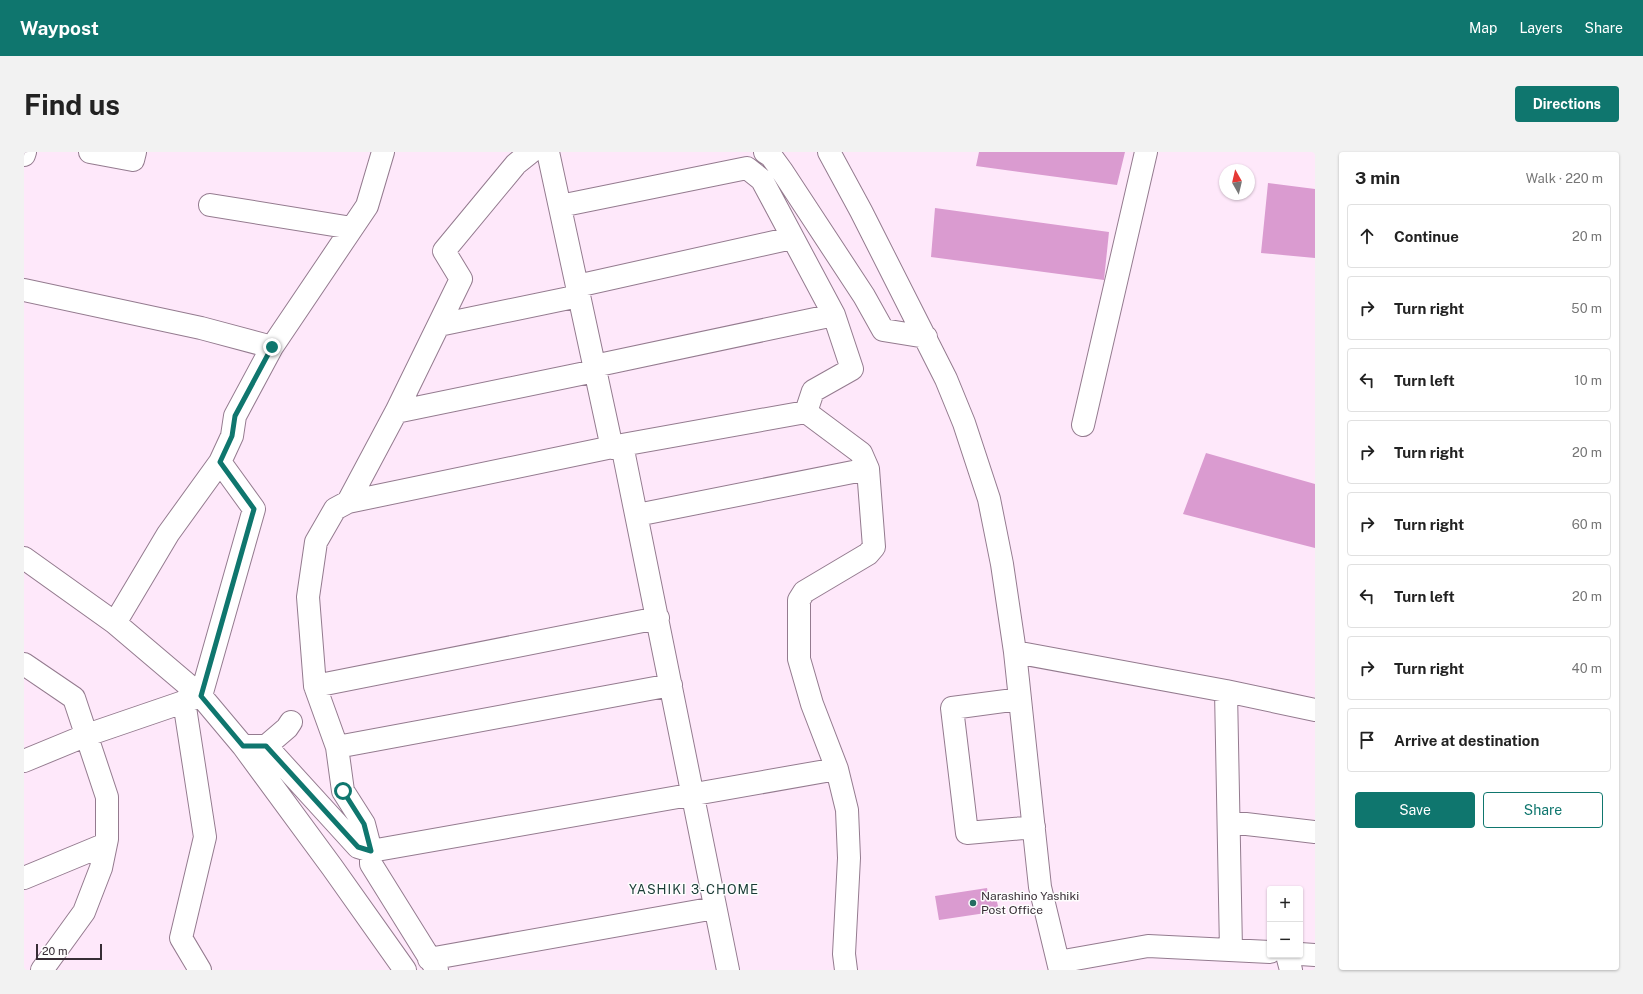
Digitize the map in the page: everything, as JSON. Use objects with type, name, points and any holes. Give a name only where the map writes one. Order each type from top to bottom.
[{"type":"street","points":[[90,152],[134,156]]},
{"type":"street","points":[[115,623],[168,534],[220,462],[232,436],[235,416],[272,347],[367,206],[383,152]]},
{"type":"street","points":[[348,502],[396,412],[461,280],[444,251],[516,164],[531,152]]},
{"type":"street","points":[[548,152],[595,368],[637,516],[728,970]]},
{"type":"street","points":[[766,152],[771,156],[804,204],[864,296],[883,330],[926,337]]},
{"type":"street","points":[[829,152],[926,337],[946,379],[962,417],[989,499],[1002,564],[1015,652],[1040,887],[1059,966],[1148,946],[1267,952]]},
{"type":"street","points":[[1083,425],[1146,152]]},
{"type":"street","points":[[560,206],[747,168],[762,180],[834,315],[852,369],[813,391],[806,412]]},
{"type":"street","points":[[210,205],[352,228]]},
{"type":"street","points":[[439,325],[792,238]]},
{"type":"street","points":[[24,290],[201,328],[272,347]]},
{"type":"street","points":[[396,412],[834,315]]},
{"type":"street","points":[[715,908],[433,964],[371,864],[371,851],[364,824],[343,791],[337,747],[315,686],[308,597],[316,542],[335,509],[348,502],[617,447],[806,412],[862,453],[868,469],[874,547],[868,554],[804,592],[798,600],[799,658],[812,704],[837,768],[847,810],[849,858],[844,954],[846,970]]},
{"type":"street","points":[[200,970],[181,938],[205,838],[193,698],[254,509],[220,462]]},
{"type":"street","points":[[637,516],[868,469]]},
{"type":"street","points":[[24,558],[115,623],[243,746],[332,867],[404,970]]},
{"type":"street","points":[[315,686],[658,618]]},
{"type":"street","points":[[1015,652],[1226,691],[1315,710]]},
{"type":"street","points":[[24,664],[74,698],[107,797],[106,844],[101,868],[84,912],[42,970]]},
{"type":"street","points":[[337,747],[671,685]]},
{"type":"street","points":[[1226,691],[1231,950]]},
{"type":"street","points":[[24,762],[87,735],[193,698]]},
{"type":"street","points":[[1020,699],[952,708],[967,833],[1034,827]]},
{"type":"street","points":[[243,746],[266,746],[287,728],[291,722]]},
{"type":"street","points":[[266,746],[358,847],[371,851],[837,768]]},
{"type":"street","points":[[1229,822],[1315,832]]},
{"type":"street","points":[[24,878],[106,844]]},
{"type":"street","points":[[1303,954],[1315,955]]},
{"type":"street","points":[[1288,958],[1291,970]]},
{"type":"building","points":[[979,152],[1125,152],[1117,185],[976,166]]},
{"type":"building","points":[[1268,183],[1315,189],[1315,258],[1261,253]]},
{"type":"building","points":[[935,208],[1109,232],[1104,280],[931,257]]},
{"type":"building","points":[[1206,453],[1315,484],[1315,548],[1183,514]]},
{"type":"building","points":[[987,888],[989,898],[996,897],[999,911],[939,920],[935,896]]},
{"type":"place","name":"Narashino Yashiki Post Office","points":[[973,903]]},
{"type":"district","name":"YASHIKI 3-CHOME","points":[[694,889]]},
{"type":"route","points":[[272,347],[235,416],[232,436],[220,462],[254,509],[201,696],[243,746],[266,746],[358,847],[371,851],[364,824],[343,791]]}]
